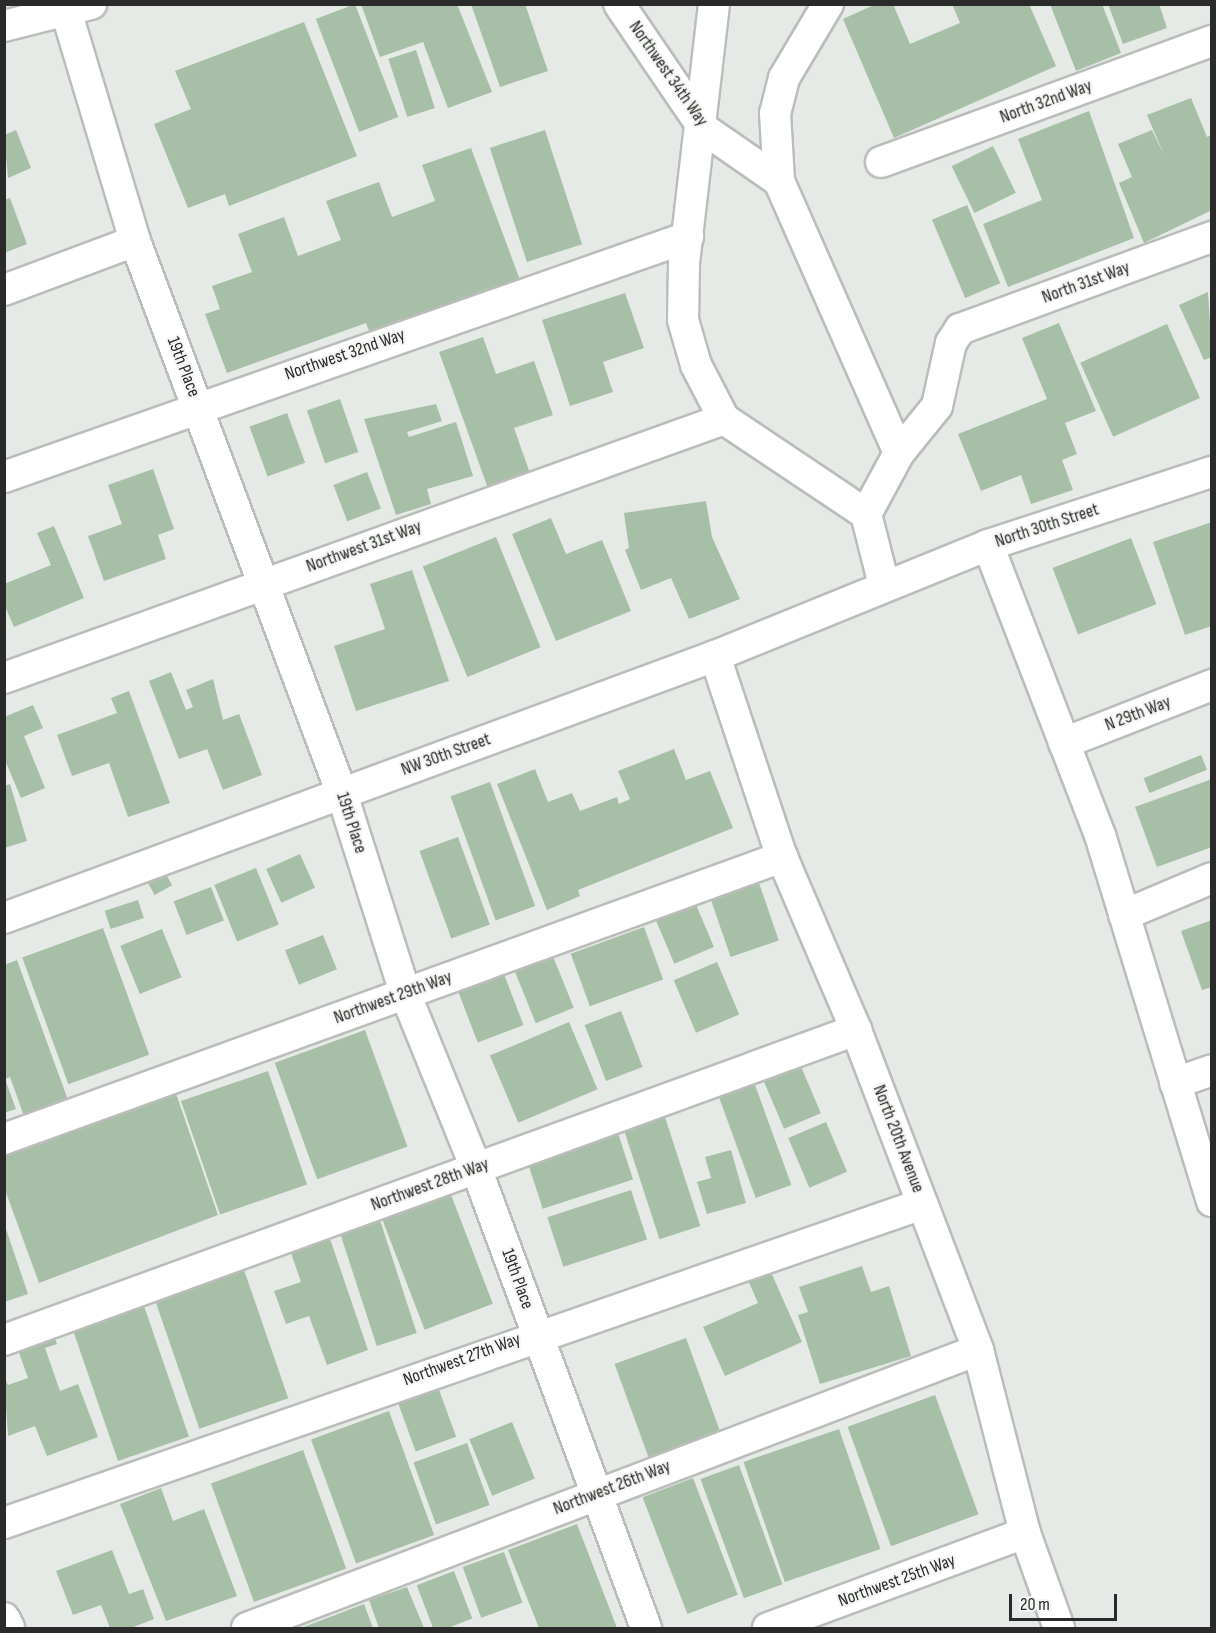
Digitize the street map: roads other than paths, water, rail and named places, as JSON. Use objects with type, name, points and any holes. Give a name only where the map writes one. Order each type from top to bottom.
[{"type":"street","name":"Northwest 34th Way","points":[[619,4],[704,129],[779,181]]},
{"type":"street","points":[[714,4],[704,129],[688,237],[683,320],[696,365],[724,419],[866,514],[884,585]]},
{"type":"street","points":[[828,4],[784,78],[777,105],[779,181],[899,453],[866,514]]},
{"type":"street","points":[[4,26],[79,9]]},
{"type":"street","name":"19th Place","points":[[79,9],[135,241],[342,794],[405,993],[476,1168],[646,1629]]},
{"type":"street","name":"North 32nd Way","points":[[881,162],[1212,41]]},
{"type":"street","name":"Northwest 32nd Way","points":[[4,477],[198,405],[688,237]]},
{"type":"street","name":"North 31st Way","points":[[899,453],[937,406],[948,353],[960,329],[1212,237]]},
{"type":"street","points":[[4,290],[135,241]]},
{"type":"street","name":"Northwest 31st Way","points":[[4,678],[724,419]]},
{"type":"street","name":"North 30th Street","points":[[884,585],[988,545],[1212,471]]},
{"type":"street","points":[[988,545],[1064,742],[1124,915],[1212,1201]]},
{"type":"street","name":"NW 30th Street","points":[[4,918],[716,656],[884,585]]},
{"type":"street","name":"North 20th Avenue","points":[[716,656],[782,857],[856,1030],[978,1350],[1025,1533],[1059,1629]]},
{"type":"street","name":"N 29th Way","points":[[1064,742],[1212,685]]},
{"type":"street","name":"Northwest 29th Way","points":[[4,1139],[782,857]]},
{"type":"street","points":[[1124,915],[1212,878]]},
{"type":"street","name":"Northwest 28th Way","points":[[4,1340],[856,1030]]},
{"type":"street","points":[[1175,1083],[1212,1070]]},
{"type":"street","name":"Northwest 27th Way","points":[[4,1523],[537,1334],[922,1204]]},
{"type":"street","name":"Northwest 26th Way","points":[[247,1629],[596,1493],[978,1350]]},
{"type":"street","name":"Northwest 25th Way","points":[[768,1629],[1025,1533]]},
{"type":"street","points":[[4,1618],[9,1629]]}]
